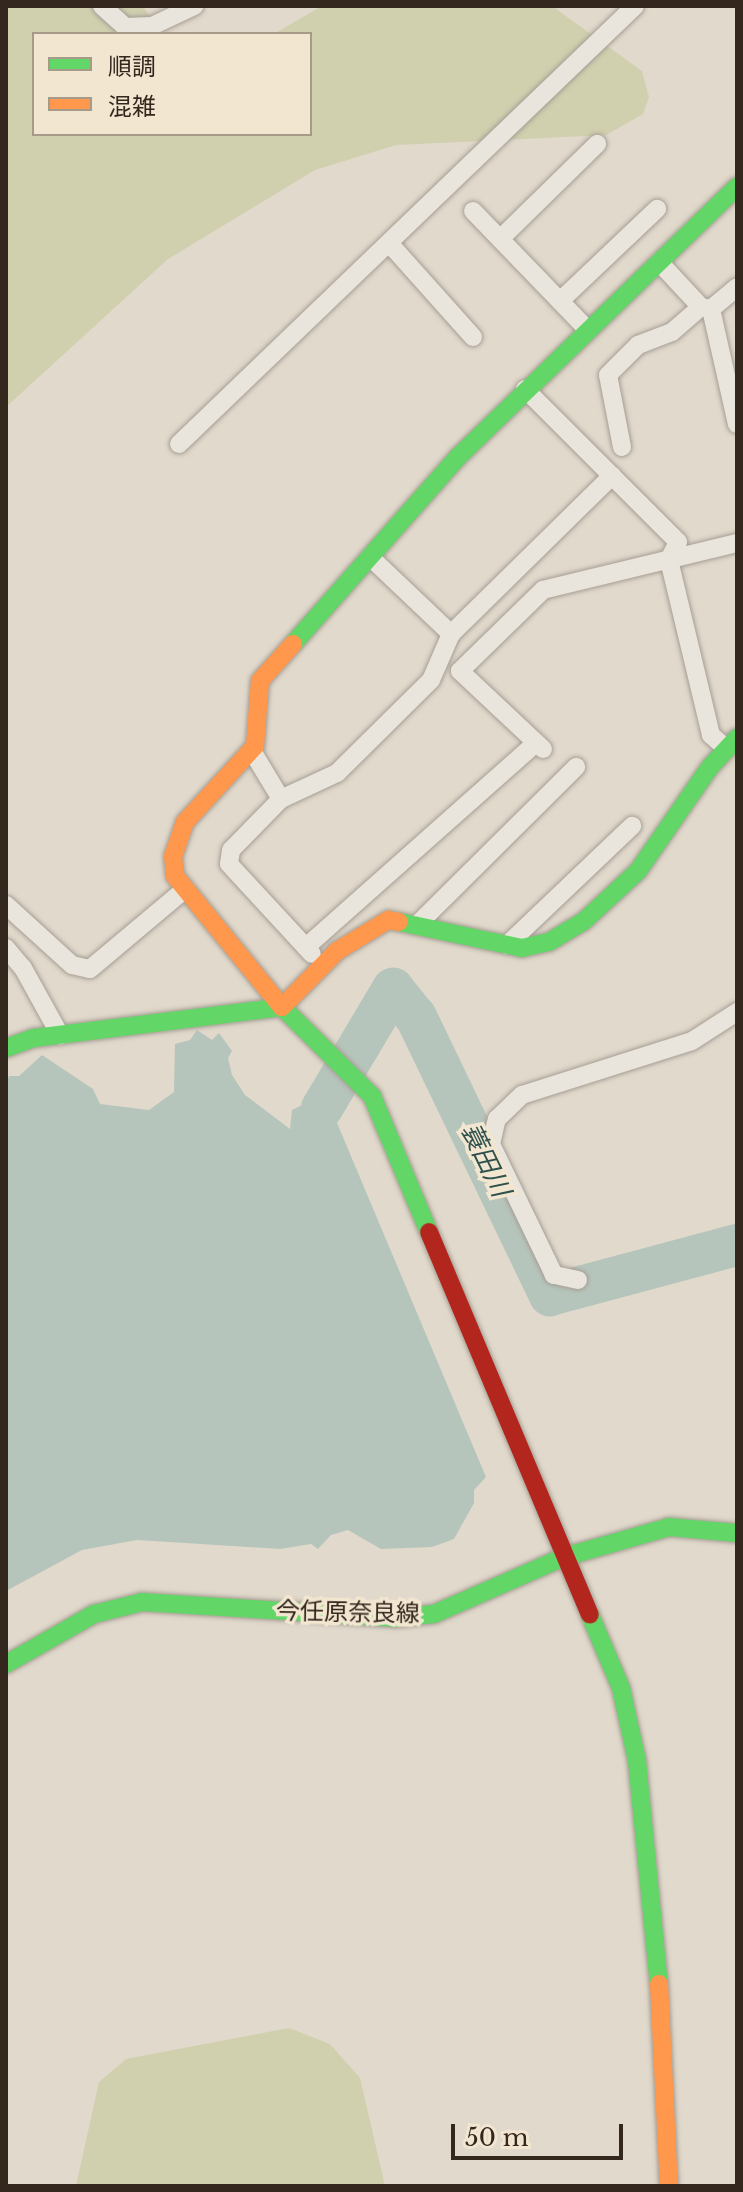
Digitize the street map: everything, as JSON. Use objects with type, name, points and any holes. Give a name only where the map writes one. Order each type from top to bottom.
[{"type":"street","points":[[102,6],[125,27],[152,26],[194,6]]},
{"type":"street","points":[[179,444],[635,6]]},
{"type":"street","points":[[500,239],[597,144]]},
{"type":"street","points":[[669,2186],[656,1919],[637,1761],[621,1688],[383,1115],[357,1077],[282,1007],[184,890],[175,876],[176,841],[185,822],[252,751],[260,729],[255,692],[260,681],[525,389],[737,187]]},
{"type":"street","points":[[560,301],[657,209]]},
{"type":"street","points":[[473,211],[588,330]]},
{"type":"street","points":[[389,243],[473,337]]},
{"type":"street","points":[[659,262],[706,308],[737,424]]},
{"type":"street","points":[[622,447],[608,375],[638,345],[672,332],[737,287]]},
{"type":"street","points":[[6,1048],[60,1035],[282,1007],[323,965],[368,928],[388,920],[507,945],[549,942],[584,921],[658,846],[731,743],[711,735],[669,560],[678,542],[525,389]]},
{"type":"street","points":[[323,965],[229,864],[231,850],[281,799],[337,773],[431,680],[451,634],[612,476]]},
{"type":"street","points":[[306,947],[540,746],[460,671],[543,590],[737,543]]},
{"type":"street","points":[[370,557],[451,634]]},
{"type":"street","points":[[252,751],[281,799]]},
{"type":"street","points":[[418,924],[576,767]]},
{"type":"street","points":[[507,945],[632,826]]},
{"type":"street","points":[[6,905],[72,965],[90,969],[184,890]]},
{"type":"street","points":[[9,957],[60,1035]]},
{"type":"street","points":[[578,1280],[554,1275],[491,1144],[497,1119],[522,1095],[692,1041],[737,1012]]},
{"type":"street","name":"今任原奈良線","points":[[6,1664],[94,1614],[142,1602],[394,1618],[434,1614],[564,1557],[669,1527],[737,1533]]},
{"type":"green space","points":[[6,6],[143,6],[161,32],[32,32],[32,136],[312,136],[312,32],[277,32],[322,6],[552,6],[642,71],[649,97],[643,114],[606,135],[396,145],[315,170],[168,259],[6,407]]},
{"type":"green space","points":[[289,2028],[330,2044],[360,2078],[385,2186],[76,2186],[99,2082],[126,2059]]},
{"type":"shaded area","points":[[197,1030],[212,1040],[219,1033],[232,1051],[228,1058],[232,1075],[245,1095],[290,1129],[292,1110],[323,1095],[332,1066],[346,1081],[332,1111],[486,1477],[474,1490],[474,1503],[454,1539],[432,1547],[381,1549],[348,1530],[331,1535],[318,1549],[311,1544],[280,1549],[137,1540],[82,1550],[6,1591],[6,1084],[9,1076],[19,1076],[42,1055],[93,1089],[100,1104],[149,1110],[174,1092],[175,1044],[190,1040]]},
{"type":"waterway","name":"蓑田川","points":[[322,1108],[393,989],[416,1017],[550,1295],[737,1245]]},
{"type":"traffic: fast","points":[[293,644],[459,456],[737,187]]},
{"type":"traffic: fast","points":[[399,922],[522,948],[549,942],[584,921],[638,871],[710,767],[737,738]]},
{"type":"traffic: fast","points":[[6,1048],[34,1038],[282,1007],[372,1096],[429,1232]]},
{"type":"traffic: fast","points":[[6,1664],[94,1614],[142,1602],[394,1618],[434,1614],[564,1557],[669,1527],[737,1533]]},
{"type":"traffic: fast","points":[[590,1615],[621,1688],[637,1761],[659,1984]]},
{"type":"traffic: slow","points":[[293,644],[260,681],[255,746],[185,822],[173,856],[175,876],[282,1007],[337,951],[388,920],[399,922]]},
{"type":"traffic: slow","points":[[659,1984],[669,2186]]},
{"type":"traffic: jam","points":[[429,1232],[590,1615]]}]
